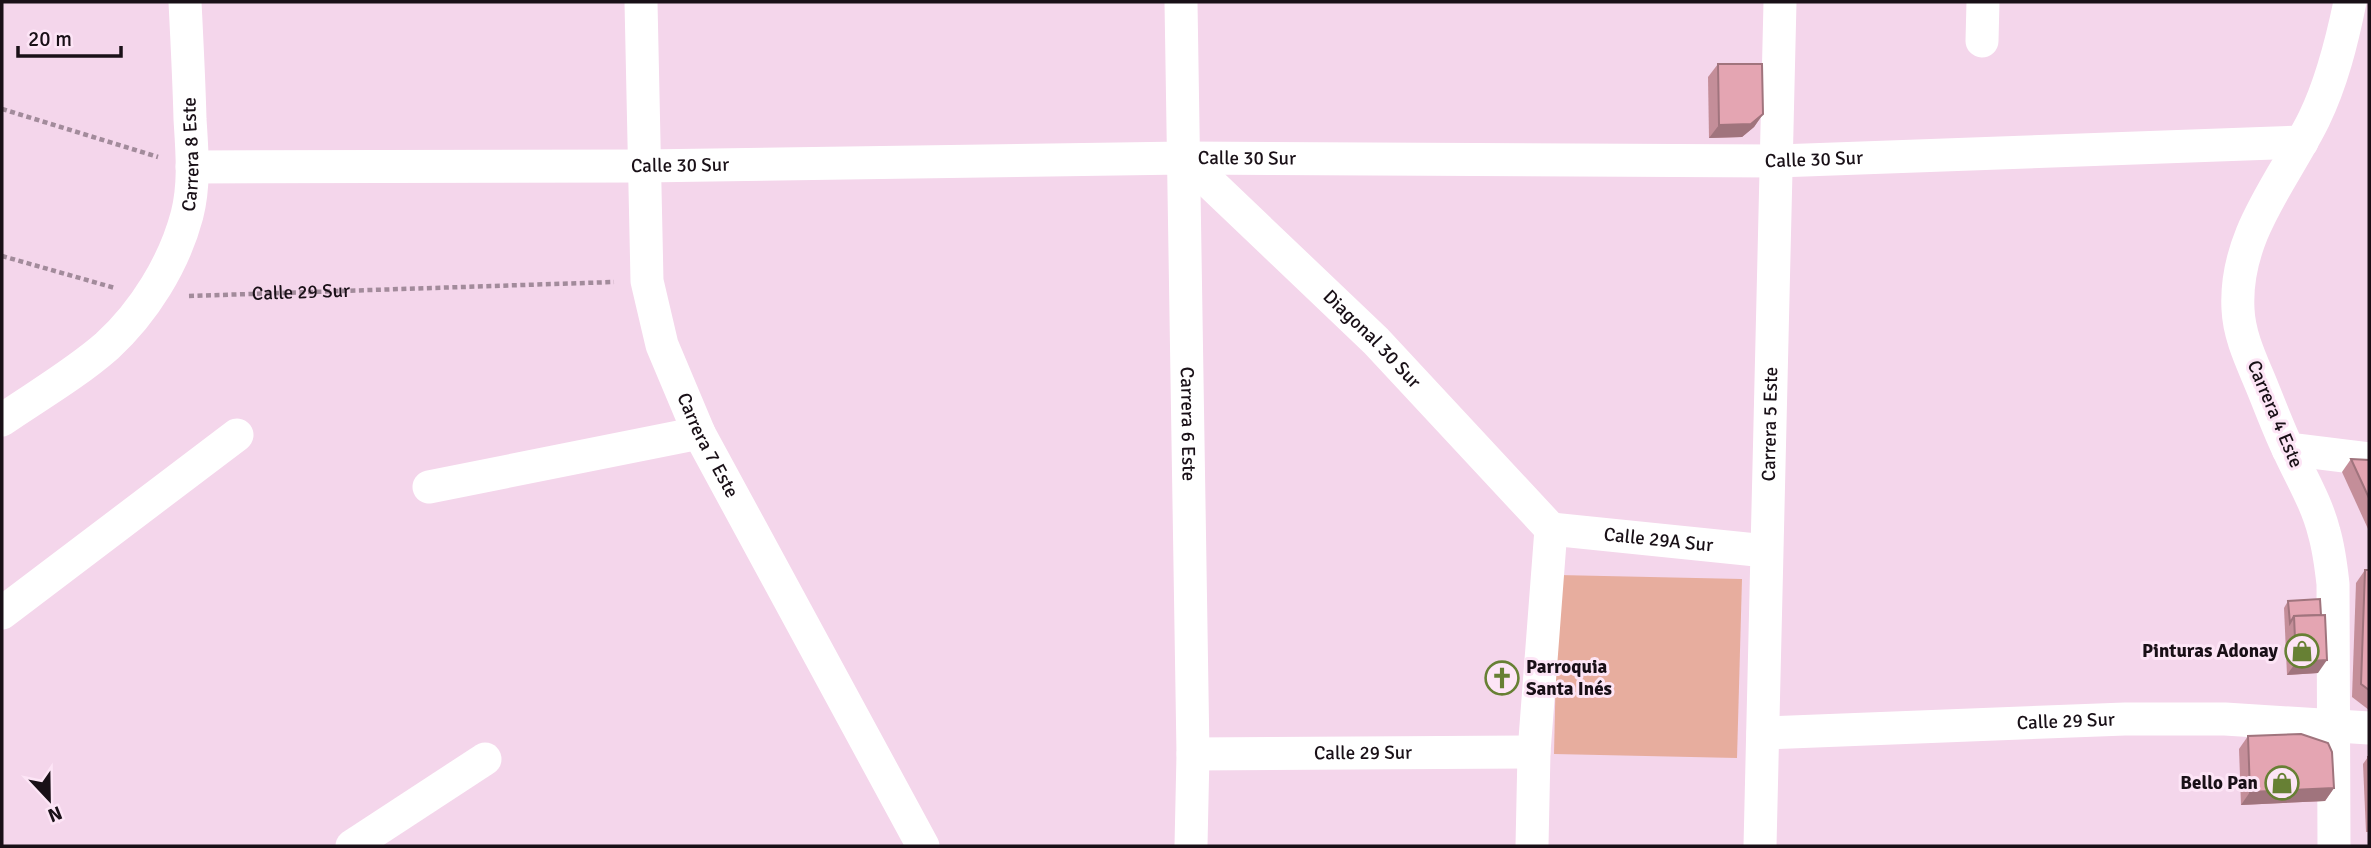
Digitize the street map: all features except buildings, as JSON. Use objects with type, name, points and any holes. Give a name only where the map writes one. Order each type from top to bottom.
[{"type":"street","name":"Carrera 8 Este","points":[[149,297],[169,262],[188,214],[192,167],[185,2]]},
{"type":"street","name":"Carrera 7 Este","points":[[641,2],[647,281],[663,345],[699,433],[923,846]]},
{"type":"street","name":"Carrera 6 Este","points":[[1181,2],[1193,754],[1191,846]]},
{"type":"street","name":"Carrera 5 Este","points":[[1760,846],[1780,2]]},
{"type":"street","points":[[1982,41],[1983,2]]},
{"type":"street","name":"Carrera 4 Este","points":[[2334,846],[2333,584],[2330,556],[2320,519],[2243,338],[2238,310],[2238,280],[2253,227],[2302,142],[2330,82],[2350,2]]},
{"type":"street","name":"Calle 30 Sur","points":[[192,167],[644,166],[1184,158],[1776,161],[2302,142]]},
{"type":"street","name":"Diagonal 30 Sur","points":[[1184,158],[1376,341],[1552,529]]},
{"type":"street","points":[[2,420],[86,363],[116,336],[149,297]]},
{"type":"street","points":[[429,487],[699,433]]},
{"type":"street","points":[[2,613],[237,435]]},
{"type":"street","points":[[2288,449],[2369,459]]},
{"type":"street","points":[[1532,846],[1534,752],[1552,529]]},
{"type":"street","name":"Calle 29A Sur","points":[[1552,529],[1766,551]]},
{"type":"street","name":"Calle 29 Sur","points":[[1763,733],[2125,719],[2225,719],[2369,728]]},
{"type":"street","name":"Calle 29 Sur","points":[[1193,754],[1534,752]]},
{"type":"street","points":[[352,846],[485,760]]},
{"type":"path","points":[[2,109],[192,167]]},
{"type":"path","name":"Calle 29 Sur","points":[[2,256],[149,297],[647,281]]},
{"type":"shaded area","points":[[1558,575],[1742,579],[1737,758],[1554,754]]},
{"type":"place","name":"Pinturas Adonay","points":[[2302,651]]},
{"type":"place","name":"Parroquia Santa Inés","points":[[1502,678]]},
{"type":"place","name":"Bello Pan","points":[[2282,783]]}]
